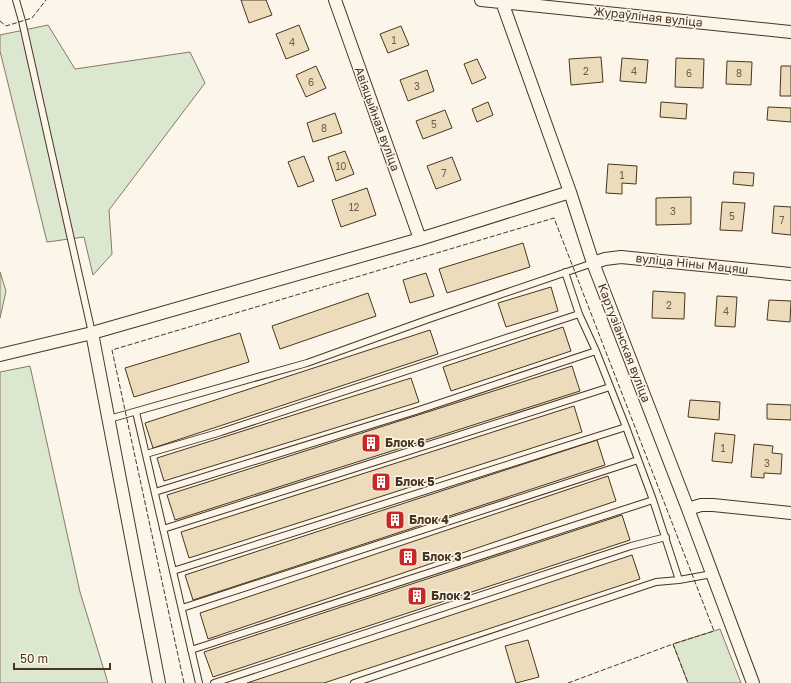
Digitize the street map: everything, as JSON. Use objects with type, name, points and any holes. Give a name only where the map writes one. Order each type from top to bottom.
[{"type":"street","name":"Авіяцыйная вуліца","points":[[335,0],[420,239]]},
{"type":"street","name":"Жураўліная вуліца","points":[[481,0],[791,32]]},
{"type":"street","name":"Картузіанская вуліца","points":[[502,2],[570,192],[593,262],[753,683]]},
{"type":"street","points":[[0,355],[92,333],[420,239],[570,192]]},
{"type":"street","name":"вуліца Ніны Мацяш","points":[[593,262],[621,257],[791,274]]},
{"type":"street","points":[[92,333],[159,683]]},
{"type":"street","points":[[688,509],[701,505],[713,505],[791,513]]},
{"type":"lane","points":[[16,0],[24,29],[92,333]]},
{"type":"lane","points":[[109,419],[307,363],[593,262]]},
{"type":"lane","points":[[565,272],[580,314],[626,427],[666,537],[679,580]]},
{"type":"lane","points":[[146,454],[222,432],[580,314]]},
{"type":"lane","points":[[155,492],[416,411],[596,351]]},
{"type":"lane","points":[[163,530],[610,387]]},
{"type":"lane","points":[[136,412],[199,683]]},
{"type":"lane","points":[[173,571],[626,427]]},
{"type":"lane","points":[[182,608],[638,460]]},
{"type":"lane","points":[[191,650],[653,500]]},
{"type":"lane","points":[[214,683],[632,546],[666,537]]},
{"type":"lane","points":[[354,683],[656,582],[679,580],[712,574]]},
{"type":"green space","points":[[48,25],[75,69],[190,52],[205,83],[109,210],[112,254],[93,275],[84,237],[47,242],[0,51],[0,35]]},
{"type":"green space","points":[[0,272],[6,291],[0,318]]},
{"type":"green space","points":[[30,366],[80,592],[108,683],[0,683],[0,372]]},
{"type":"green space","points":[[720,629],[741,683],[688,683],[673,644]]},
{"type":"building","points":[[241,0],[266,0],[272,15],[249,23]]},
{"type":"building","points":[[299,25],[309,50],[286,59],[276,34]]},
{"type":"building","points":[[401,26],[409,45],[388,53],[380,34]]},
{"type":"building","points":[[601,57],[603,82],[571,85],[569,59]]},
{"type":"building","points":[[622,58],[648,60],[646,83],[620,81]]},
{"type":"building","points":[[676,58],[704,59],[703,88],[675,87]]},
{"type":"building","points":[[477,59],[486,78],[472,84],[464,64]]},
{"type":"building","points":[[727,61],[752,62],[751,85],[726,84]]},
{"type":"building","points":[[316,66],[326,88],[306,97],[296,75]]},
{"type":"building","points":[[781,66],[791,66],[791,96],[780,96]]},
{"type":"building","points":[[427,70],[434,91],[408,101],[400,80]]},
{"type":"building","points":[[488,102],[493,115],[477,122],[472,109]]},
{"type":"building","points":[[661,102],[687,104],[686,119],[660,117]]},
{"type":"building","points":[[768,107],[791,108],[791,122],[767,120]]},
{"type":"building","points":[[445,110],[452,128],[423,139],[416,121]]},
{"type":"building","points":[[335,113],[342,133],[313,142],[307,123]]},
{"type":"building","points":[[345,151],[354,174],[336,181],[328,157]]},
{"type":"building","points":[[304,156],[314,181],[298,187],[288,162]]},
{"type":"building","points":[[452,157],[461,180],[436,189],[427,166]]},
{"type":"building","points":[[608,164],[637,166],[636,184],[622,183],[622,194],[606,193]]},
{"type":"building","points":[[734,172],[754,173],[753,186],[733,184]]},
{"type":"building","points":[[367,188],[376,215],[341,227],[332,200]]},
{"type":"building","points":[[691,197],[691,224],[656,225],[656,198]]},
{"type":"building","points":[[722,202],[745,203],[742,231],[720,230]]},
{"type":"building","points":[[774,206],[791,207],[791,235],[772,233]]},
{"type":"building","points":[[523,243],[530,267],[447,293],[439,269]]},
{"type":"building","points":[[426,273],[434,296],[410,303],[403,280]]},
{"type":"building","points":[[551,287],[558,311],[506,327],[498,303]]},
{"type":"building","points":[[653,291],[685,293],[684,319],[652,318]]},
{"type":"building","points":[[368,293],[376,316],[280,349],[272,326]]},
{"type":"building","points":[[717,296],[737,297],[735,327],[715,326]]},
{"type":"building","points":[[769,300],[791,301],[790,322],[767,320]]},
{"type":"building","points":[[563,327],[571,351],[451,391],[443,367]]},
{"type":"building","points":[[430,330],[438,354],[153,448],[145,423]]},
{"type":"building","points":[[240,333],[249,362],[134,397],[125,368]]},
{"type":"building","name":"Блок 6","points":[[572,366],[580,391],[175,520],[167,495]]},
{"type":"building","points":[[411,378],[419,402],[164,481],[157,458]]},
{"type":"building","points":[[690,400],[720,402],[719,420],[688,417]]},
{"type":"building","points":[[767,404],[791,405],[791,420],[767,419]]},
{"type":"building","name":"Блок 5","points":[[574,406],[582,432],[189,558],[181,532]]},
{"type":"building","points":[[715,433],[735,435],[732,463],[712,461]]},
{"type":"building","name":"Блок 4","points":[[597,440],[605,465],[193,600],[185,575]]},
{"type":"building","points":[[754,444],[773,446],[772,453],[782,454],[781,474],[764,473],[764,478],[751,477]]},
{"type":"building","name":"Блок 3","points":[[608,476],[616,501],[208,639],[200,613]]},
{"type":"building","name":"Блок 2","points":[[622,515],[630,540],[213,677],[204,652]]},
{"type":"building","points":[[632,555],[640,579],[324,683],[247,683]]},
{"type":"building","points":[[528,640],[539,677],[516,683],[505,646]]},
{"type":"fence","points":[[0,21],[6,26],[32,18],[46,0]]},
{"type":"fence","points":[[184,683],[112,350],[554,218],[714,631],[673,644]]},
{"type":"fence","points":[[568,683],[673,644],[688,683]]},
{"type":"place","name":"Блок 6","points":[[371,443]]},
{"type":"place","name":"Блок 5","points":[[381,482]]},
{"type":"place","name":"Блок 4","points":[[395,520]]},
{"type":"place","name":"Блок 3","points":[[408,557]]},
{"type":"place","name":"Блок 2","points":[[417,596]]}]
